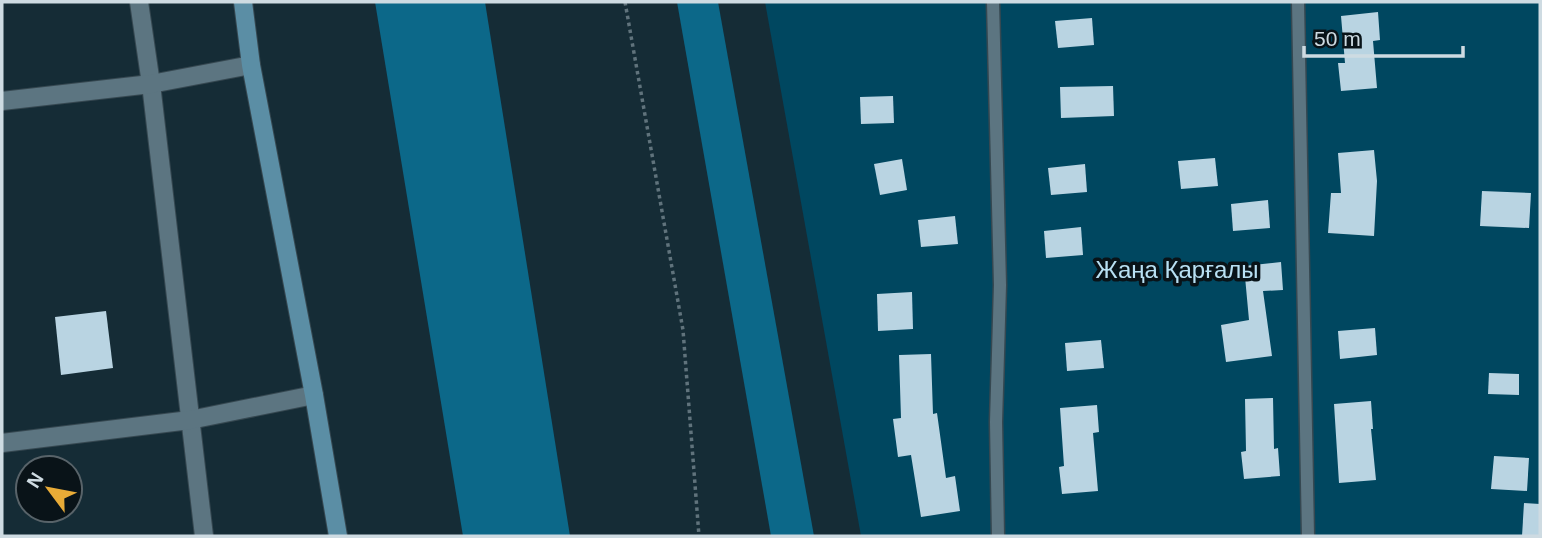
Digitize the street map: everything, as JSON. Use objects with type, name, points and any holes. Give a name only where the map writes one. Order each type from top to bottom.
[{"type":"main road","points":[[243,2],[251,65],[338,536]]},
{"type":"street","points":[[139,2],[204,536]]},
{"type":"street","points":[[2,101],[151,84],[251,65]]},
{"type":"street","points":[[2,443],[190,420],[314,396]]},
{"type":"lane","points":[[993,2],[1000,285],[996,422],[998,536]]},
{"type":"lane","points":[[1298,2],[1308,536]]},
{"type":"path","points":[[625,2],[683,330],[699,536]]},
{"type":"green space","name":"Жаңа Қарғалы","points":[[765,2],[1540,2],[1540,536],[861,536]]},
{"type":"shaded area","points":[[375,2],[485,2],[570,536],[463,536]]},
{"type":"shaded area","points":[[677,2],[718,2],[814,536],[771,536]]},
{"type":"building","points":[[1378,12],[1380,40],[1373,41],[1377,88],[1341,91],[1338,63],[1345,63],[1341,16]]},
{"type":"building","points":[[1092,18],[1094,45],[1058,48],[1055,21]]},
{"type":"building","points":[[1113,86],[1114,116],[1061,118],[1060,87]]},
{"type":"building","points":[[893,96],[894,123],[861,124],[860,97]]},
{"type":"building","points":[[1374,150],[1377,181],[1374,236],[1328,233],[1331,193],[1341,193],[1338,153]]},
{"type":"building","points":[[1215,158],[1218,186],[1181,189],[1178,161]]},
{"type":"building","points":[[902,159],[907,190],[880,195],[874,164]]},
{"type":"building","points":[[1085,164],[1087,192],[1051,195],[1048,168]]},
{"type":"building","points":[[1482,191],[1531,193],[1529,228],[1480,226]]},
{"type":"building","points":[[1268,200],[1270,228],[1233,231],[1231,204]]},
{"type":"building","points":[[955,216],[958,244],[921,247],[918,220]]},
{"type":"building","points":[[1081,227],[1083,255],[1046,258],[1044,231]]},
{"type":"building","points":[[1281,262],[1283,290],[1263,291],[1272,356],[1226,362],[1221,325],[1249,320],[1244,266]]},
{"type":"building","points":[[912,292],[913,329],[878,331],[877,294]]},
{"type":"building","points":[[106,311],[113,368],[61,375],[55,317]]},
{"type":"building","points":[[1375,328],[1377,355],[1340,359],[1338,331]]},
{"type":"building","points":[[1101,340],[1104,368],[1067,371],[1065,343]]},
{"type":"building","points":[[931,354],[933,414],[937,413],[946,478],[955,476],[960,511],[921,517],[911,455],[898,457],[893,419],[901,418],[899,355]]},
{"type":"building","points":[[1489,373],[1519,374],[1519,395],[1488,394]]},
{"type":"building","points":[[1273,398],[1274,449],[1278,448],[1280,476],[1244,479],[1241,452],[1246,451],[1245,399]]},
{"type":"building","points":[[1371,401],[1376,480],[1339,483],[1334,404]]},
{"type":"building","points":[[1097,405],[1099,432],[1093,433],[1098,491],[1062,494],[1059,467],[1064,466],[1060,408]]},
{"type":"building","points":[[1494,456],[1529,458],[1527,491],[1491,489]]},
{"type":"building","points":[[1524,503],[1540,504],[1540,536],[1522,536]]}]
